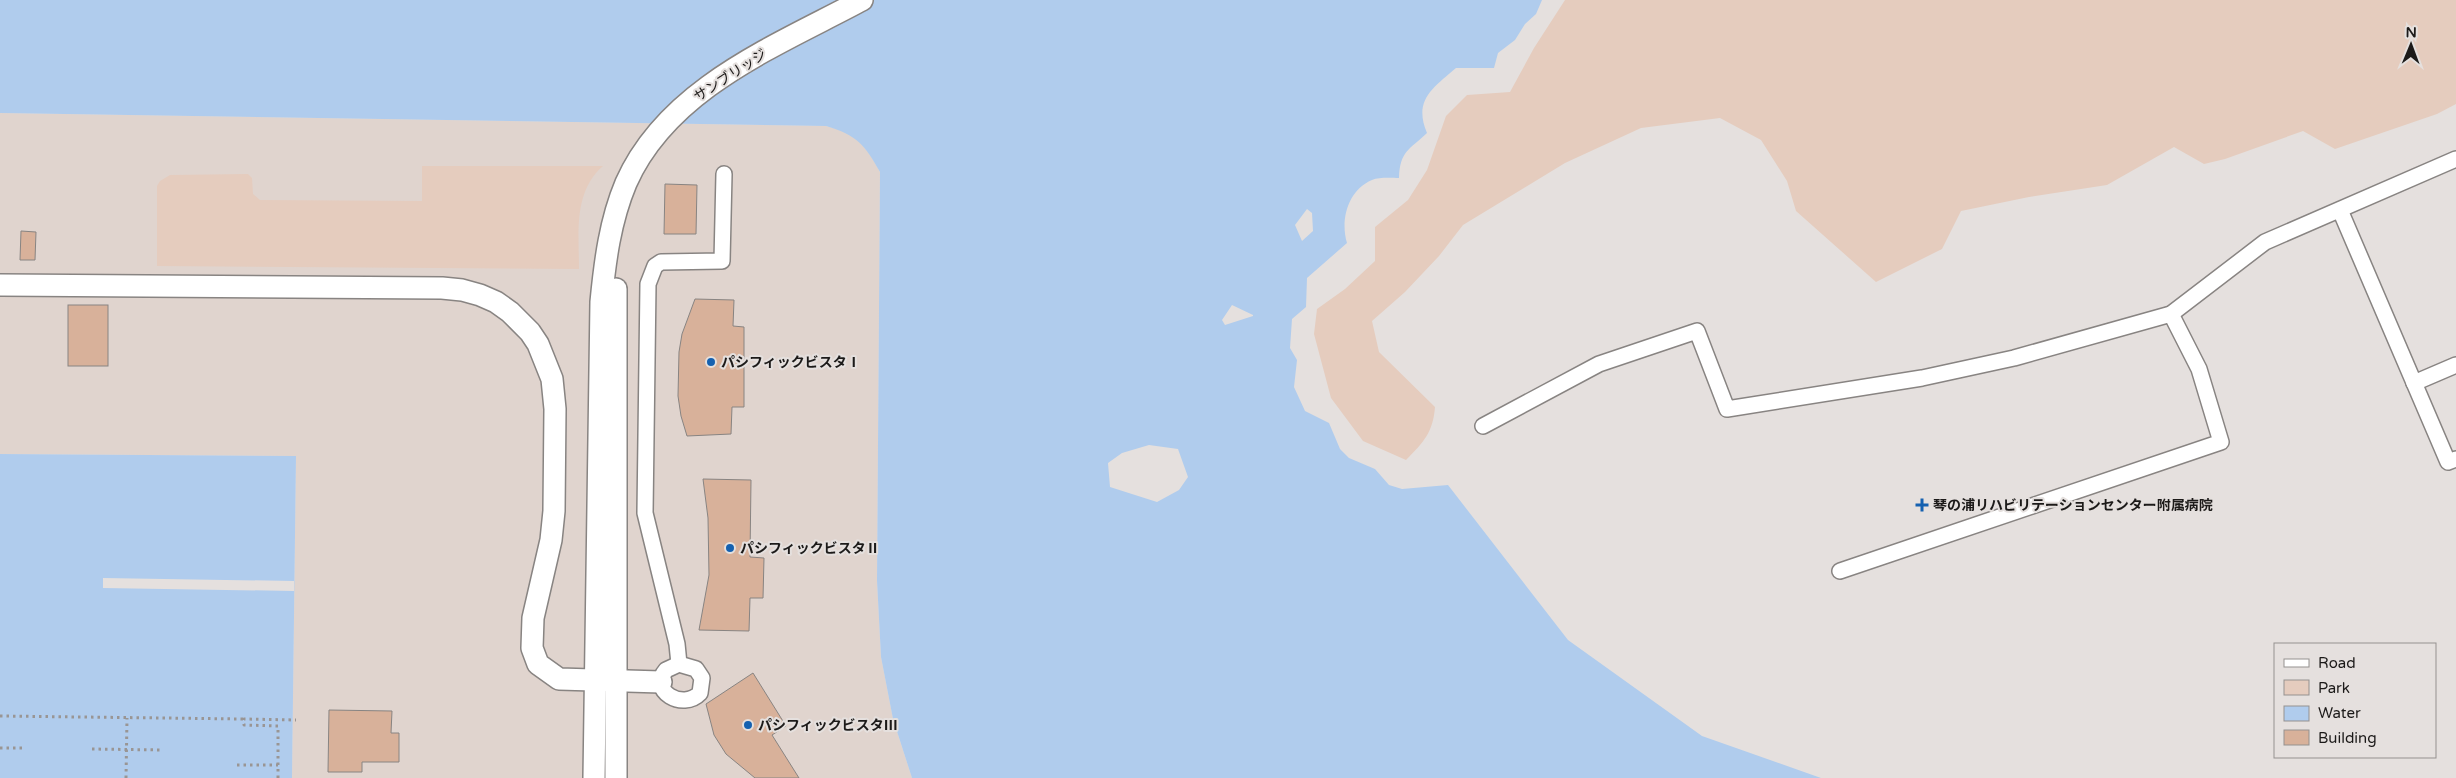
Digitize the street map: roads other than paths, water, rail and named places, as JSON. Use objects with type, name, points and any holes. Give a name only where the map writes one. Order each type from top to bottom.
[{"type":"street","name":"サンブリッジ","points":[[606,680],[616,242],[627,182],[659,131],[683,106],[749,61],[862,0]]},
{"type":"street","points":[[1483,426],[1599,364],[1697,331],[1727,409],[1922,378],[1996,362],[2171,314],[2265,242],[2456,159]]},
{"type":"street","points":[[679,664],[677,644],[645,514],[647,292],[651,274],[655,266],[661,262],[722,261],[724,174]]},
{"type":"street","points":[[2340,210],[2448,462],[2456,459]]},
{"type":"street","points":[[0,285],[442,288],[462,290],[496,302],[522,322],[538,344],[548,368],[553,391],[556,464],[554,511],[551,540],[533,618],[533,656],[544,671],[559,679],[661,682]]},
{"type":"street","points":[[1840,571],[2221,442],[2199,369],[2171,314]]},
{"type":"street","points":[[2414,383],[2456,365]]},
{"type":"street","points":[[679,664],[691,667],[702,678],[701,688],[696,697],[686,701],[673,699],[665,693],[661,682],[666,670],[679,664]]},
{"type":"street","points":[[594,778],[606,680]]},
{"type":"street","points":[[606,680],[616,778]]},
{"type":"water","points":[[0,0],[1542,0],[1536,14],[1525,24],[1515,40],[1498,53],[1494,68],[1456,68],[1433,89],[1424,103],[1422,112],[1427,133],[1404,156],[1401,162],[1399,178],[1372,180],[1357,191],[1352,198],[1348,207],[1345,225],[1347,243],[1307,278],[1306,307],[1292,319],[1290,348],[1297,360],[1294,387],[1305,411],[1329,423],[1340,449],[1349,458],[1375,469],[1389,485],[1402,489],[1448,485],[1568,640],[1702,736],[1821,778],[912,778],[893,719],[881,657],[877,581],[880,172],[870,155],[853,137],[826,126],[0,113]],"holes":[[[1307,209],[1312,213],[1313,231],[1302,241],[1295,225]],[[1232,305],[1253,315],[1225,325],[1222,320]],[[1149,445],[1178,449],[1188,477],[1179,490],[1157,502],[1110,487],[1108,463],[1122,453]]]},
{"type":"water","points":[[0,454],[296,456],[292,778],[0,778]]},
{"type":"place","name":"パシフィックビスタⅠ","points":[[711,362]]},
{"type":"place","name":"琴の浦リハビリテーションセンター附属病院","points":[[1922,505]]},
{"type":"place","name":"パシフィックビスタⅡ","points":[[730,548]]},
{"type":"place","name":"パシフィックビスタⅢ","points":[[748,725]]}]
